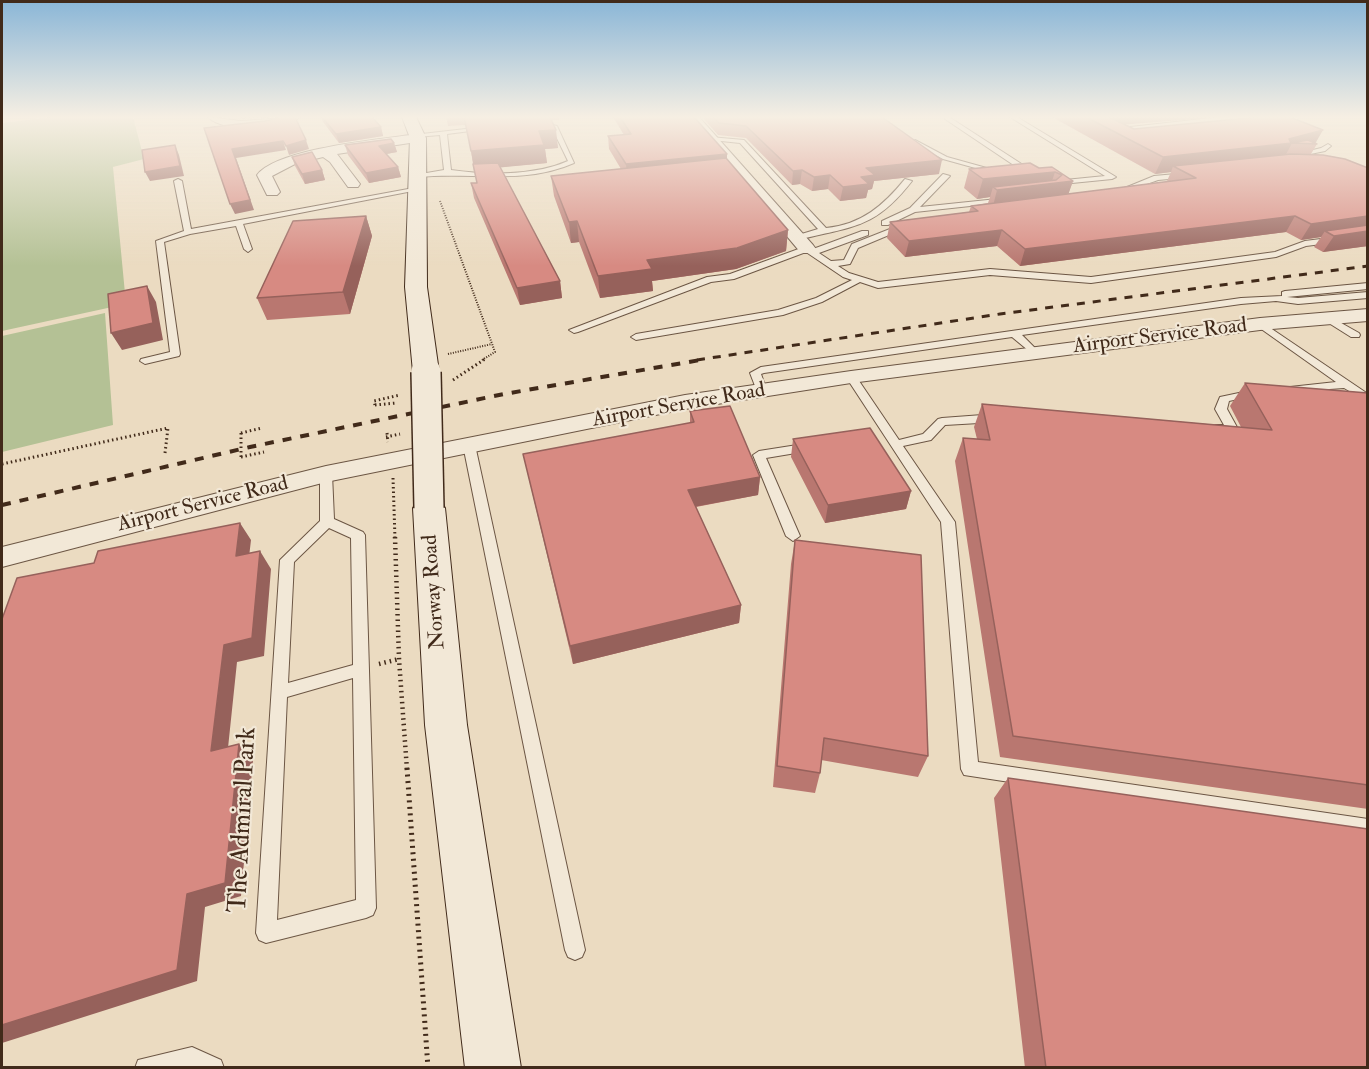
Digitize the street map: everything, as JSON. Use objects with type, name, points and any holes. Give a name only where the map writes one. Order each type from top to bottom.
[{"type":"street","points":[[272,192],[264,175],[274,167]]},
{"type":"street","points":[[341,167],[353,184]]},
{"type":"street","name":"Norway Road","points":[[418,167],[416,286],[425,365],[429,508],[446,725],[492,1068]]},
{"type":"street","points":[[732,167],[805,247]]},
{"type":"street","name":"Airport Service Road","points":[[2,557],[326,474],[685,402],[851,377],[1260,324],[1368,315]]},
{"type":"lane","points":[[447,167],[448,172]]},
{"type":"lane","points":[[145,361],[175,354],[160,241],[188,232],[419,184],[448,172],[486,175],[557,167]]},
{"type":"lane","points":[[765,167],[823,231]]},
{"type":"lane","points":[[980,167],[1011,175]]},
{"type":"lane","points":[[1020,167],[1039,179],[1020,178]]},
{"type":"lane","points":[[1048,183],[1112,177],[1095,167]]},
{"type":"lane","points":[[1108,197],[1157,178],[1191,171],[1169,170]]},
{"type":"lane","points":[[913,210],[946,176]]},
{"type":"lane","points":[[178,181],[188,232]]},
{"type":"lane","points":[[805,247],[823,231],[843,230],[867,220],[882,210],[908,182]]},
{"type":"lane","points":[[574,330],[710,279],[731,277],[805,247],[858,236],[913,210],[1015,199]]},
{"type":"lane","points":[[826,263],[847,262],[855,246],[896,228],[919,222]]},
{"type":"lane","points":[[239,223],[248,249]]},
{"type":"lane","points":[[805,247],[826,263],[858,280],[878,285],[896,285],[990,272],[1091,280],[1276,254],[1305,244],[1368,235]]},
{"type":"lane","points":[[636,337],[780,313],[819,300],[858,280]]},
{"type":"lane","points":[[1276,298],[1281,294],[1368,286]]},
{"type":"lane","points":[[762,391],[755,374],[762,370],[1240,300],[1276,298],[1298,301],[1368,296]]},
{"type":"lane","points":[[1327,318],[1354,335]]},
{"type":"lane","points":[[1260,324],[1368,399]]},
{"type":"lane","points":[[1015,334],[1035,354]]},
{"type":"lane","points":[[851,377],[887,438],[948,522],[970,769],[1368,828]]},
{"type":"lane","points":[[1210,428],[1232,429],[1221,410],[1224,399],[1274,391],[1348,384]]},
{"type":"lane","points":[[887,438],[927,437],[942,422],[976,417],[1010,418]]},
{"type":"lane","points":[[469,445],[575,950]]},
{"type":"lane","points":[[793,536],[759,455],[818,446]]},
{"type":"lane","points":[[326,474],[327,522]]},
{"type":"lane","name":"The Admiral Park","points":[[327,522],[358,535],[366,908],[266,933],[287,560],[327,522]]},
{"type":"lane","points":[[280,692],[361,669]]},
{"type":"lane","points":[[146,1068],[192,1058],[213,1068]]},
{"type":"path","points":[[419,184],[437,192],[495,352],[459,378]]},
{"type":"path","points":[[425,365],[492,344]]},
{"type":"path","points":[[396,403],[395,401],[375,405],[374,401],[400,395]]},
{"type":"path","points":[[2,464],[168,428],[165,453]]},
{"type":"path","points":[[262,428],[240,433],[241,457],[264,452]]},
{"type":"path","points":[[393,460],[399,659],[428,1068]]},
{"type":"green space","points":[[2,167],[113,167],[126,304],[2,331]]},
{"type":"green space","points":[[105,313],[113,425],[2,452],[2,336]]},
{"type":"building","points":[[144,167],[175,167],[145,172]]},
{"type":"building","points":[[217,167],[238,167],[250,200],[230,204]]},
{"type":"building","points":[[298,167],[320,167],[322,170],[302,174]]},
{"type":"building","points":[[361,167],[398,167],[366,173]]},
{"type":"building","points":[[474,167],[500,167],[560,281],[517,288],[471,183],[477,183]]},
{"type":"building","points":[[640,167],[734,167],[788,230],[737,248],[647,260],[652,269],[598,276],[577,221],[569,222],[551,176]]},
{"type":"building","points":[[789,167],[877,167],[866,168],[875,175],[861,177],[869,184],[843,187],[830,175],[814,177],[802,170],[793,171]]},
{"type":"building","points":[[1052,167],[1073,181],[997,190],[993,187],[1056,180],[1062,175],[1055,172],[983,179],[969,169]]},
{"type":"building","points":[[1175,167],[1365,167],[1368,168],[1368,216],[1311,224],[1295,216],[1025,249],[1002,230],[909,241],[890,222],[978,211],[971,206],[1196,178]]},
{"type":"building","points":[[366,216],[343,292],[257,298],[293,221]]},
{"type":"building","points":[[1368,225],[1368,231],[1334,236],[1325,231]]},
{"type":"building","points":[[147,286],[153,323],[111,333],[108,294]]},
{"type":"building","points":[[1245,383],[1368,393],[1368,785],[1013,736],[963,438],[990,440],[982,404],[1272,430]]},
{"type":"building","points":[[730,406],[760,477],[688,490],[741,605],[570,646],[523,454],[694,422],[690,411]]},
{"type":"building","points":[[870,428],[911,491],[828,505],[793,439]]},
{"type":"building","points":[[240,523],[236,556],[260,551],[252,638],[224,645],[211,751],[239,744],[225,883],[187,894],[177,970],[2,1025],[2,619],[17,578],[94,563],[98,551]]},
{"type":"building","points":[[795,540],[921,555],[928,756],[824,738],[820,773],[777,766]]},
{"type":"building","points":[[1008,778],[1368,829],[1368,1068],[1046,1068]]},
{"type":"railway","points":[[697,360],[1000,314],[1368,266]]},
{"type":"railway","points":[[2,505],[250,447],[504,394],[706,359]]}]
